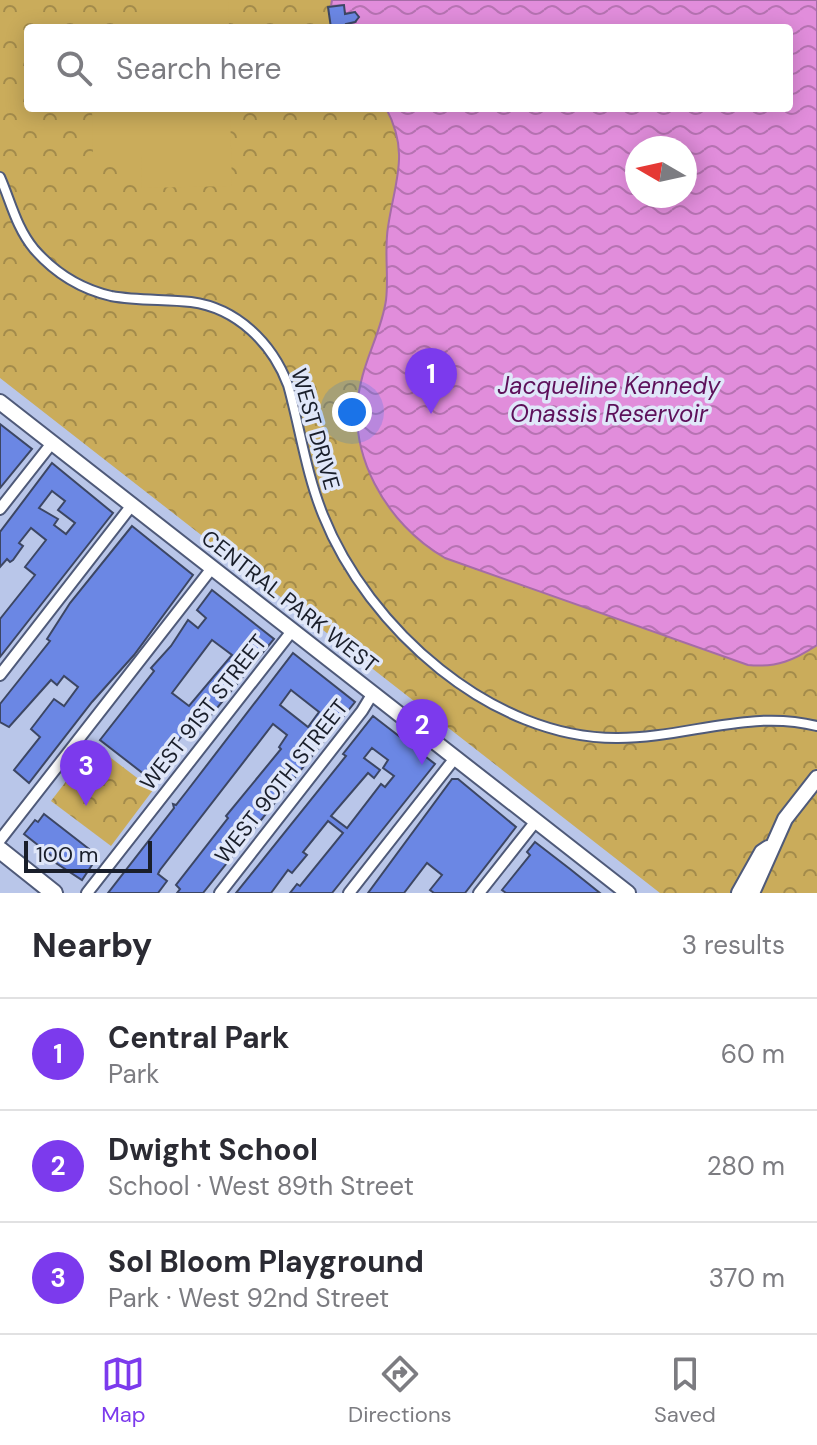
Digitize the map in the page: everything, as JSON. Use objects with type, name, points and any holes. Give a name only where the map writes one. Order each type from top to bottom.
[{"type":"main road","name":"CENTRAL PARK WEST","points":[[0,402],[536,821],[618,890]]},
{"type":"main road","points":[[752,893],[769,857],[771,845],[791,810],[817,778]]},
{"type":"main road","points":[[739,893],[762,852],[771,845]]},
{"type":"main road","points":[[0,850],[54,893]]},
{"type":"street","name":"WEST DRIVE","points":[[0,177],[16,221],[28,240],[49,263],[71,280],[113,296],[209,306],[243,323],[265,343],[288,385],[315,493],[342,556],[380,608],[408,639],[486,702],[545,728],[605,738],[644,737],[764,719],[817,726]]},
{"type":"street","points":[[0,509],[52,443]]},
{"type":"street","points":[[0,675],[132,505]]},
{"type":"street","points":[[0,840],[212,568]]},
{"type":"street","name":"WEST 91ST STREET","points":[[87,893],[292,631]]},
{"type":"street","name":"WEST 90TH STREET","points":[[220,893],[373,693]]},
{"type":"street","points":[[349,893],[455,758]]},
{"type":"street","points":[[479,893],[536,821]]},
{"type":"green space","points":[[0,0],[817,0],[817,893],[660,893],[0,378]]},
{"type":"green space","points":[[138,0],[228,0],[229,24],[138,24]]},
{"type":"green space","points":[[92,112],[230,112],[232,186],[142,188],[141,157],[93,157]]},
{"type":"green space","points":[[94,745],[153,790],[111,846],[51,801]]},
{"type":"water","name":"Jacqueline Kennedy Onassis Reservoir","points":[[332,0],[817,0],[817,645],[785,662],[748,665],[445,558],[405,526],[374,484],[359,434],[357,408],[361,382],[386,300],[387,236],[399,167],[397,139],[388,112],[793,112],[793,24],[346,24],[356,22],[355,12],[345,14],[343,5],[331,6]]},
{"type":"building","points":[[344,5],[345,14],[355,12],[359,17],[355,22],[330,24],[328,7]]},
{"type":"building","points":[[0,424],[32,449],[0,488]]},
{"type":"building","points":[[52,463],[113,513],[0,657],[0,619],[35,575],[25,567],[46,540],[31,528],[19,543],[23,546],[13,560],[10,562],[7,559],[0,567],[0,532]],"holes":[[[52,491],[65,501],[58,510],[75,523],[66,534],[54,525],[58,519],[39,508]]]},
{"type":"building","points":[[132,526],[193,575],[134,655],[92,702],[29,783],[14,770],[40,737],[31,729],[54,699],[64,706],[78,687],[64,676],[57,685],[51,680],[9,727],[0,722],[0,704],[50,641],[47,639],[70,603]]},
{"type":"building","points":[[212,590],[274,639],[208,719],[200,713],[149,778],[100,740],[154,671],[151,668],[171,646],[188,620],[198,628],[206,618],[197,610]],"holes":[[[212,640],[232,655],[189,706],[172,693]]]},
{"type":"building","points":[[293,653],[355,702],[203,893],[177,893],[180,889],[176,885],[228,818],[226,816],[281,749],[279,747],[287,735],[273,724],[160,870],[158,874],[167,881],[158,893],[108,893],[174,808],[173,804],[176,805]],"holes":[[[291,690],[319,712],[308,727],[280,705]]]},
{"type":"building","points":[[373,716],[435,764],[332,893],[290,893],[297,884],[300,886],[343,833],[328,821],[303,852],[307,855],[292,873],[288,870],[271,893],[236,893],[346,756],[343,754]],"holes":[[[372,748],[388,760],[383,768],[394,776],[385,787],[381,784],[347,828],[331,816],[368,773],[374,778],[380,770],[364,758]]]},
{"type":"building","points":[[452,779],[458,779],[516,827],[465,893],[434,893],[430,890],[442,875],[427,863],[404,893],[368,893]]},
{"type":"building","points":[[44,814],[98,856],[82,880],[56,863],[57,860],[24,834]]},
{"type":"building","points":[[535,842],[600,893],[506,893],[502,890],[530,855],[527,852]]},
{"type":"place","name":"Central Park","points":[[431,414]]},
{"type":"place","name":"Dwight School","points":[[422,765]]},
{"type":"place","name":"Sol Bloom Playground","points":[[86,806]]}]
